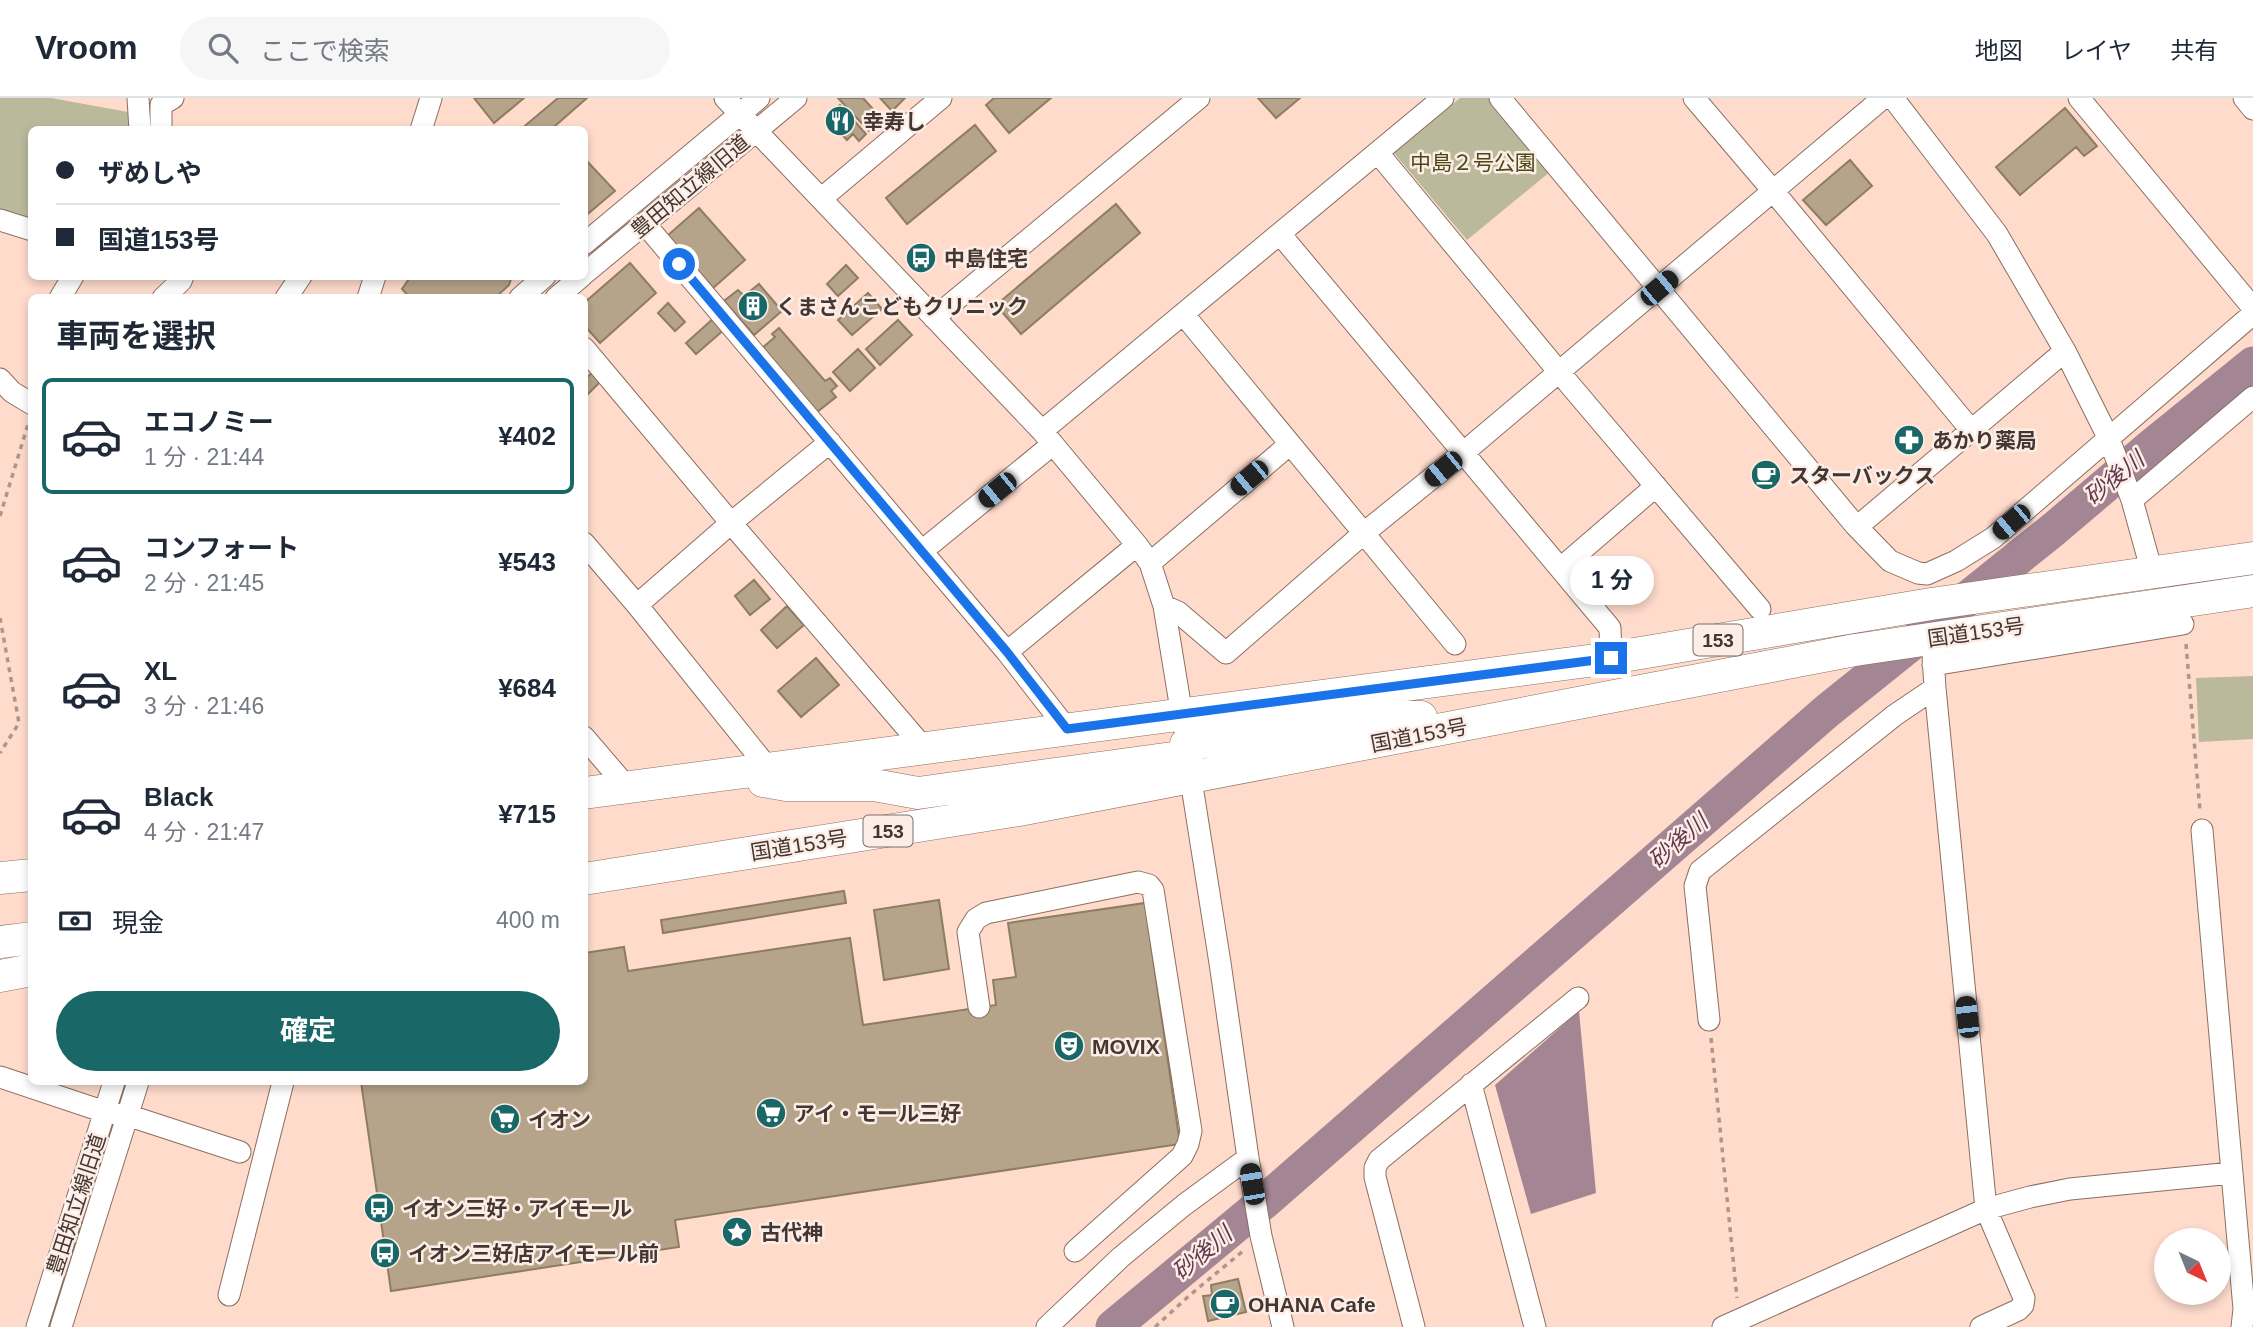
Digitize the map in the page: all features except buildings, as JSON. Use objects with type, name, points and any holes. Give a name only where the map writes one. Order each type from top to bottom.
[{"type":"highway","name":"国道153号","points":[[588,877],[1019,810],[1186,748],[1929,589],[2152,572],[2253,558]]},
{"type":"highway","name":"国道153号","points":[[588,792],[1067,729],[1186,748],[1406,717],[1496,720],[1842,653],[1933,652],[2253,591]]},
{"type":"highway","name":"153","points":[[727,773],[786,785],[874,785],[918,793],[1186,748]]},
{"type":"highway","name":"153","points":[[588,872],[655,867]]},
{"type":"highway","points":[[0,878],[28,875]]},
{"type":"highway","points":[[0,942],[28,938]]},
{"type":"highway","points":[[0,976],[28,971]]},
{"type":"street","points":[[138,98],[140,126]]},
{"type":"street","points":[[161,126],[161,105],[173,98]]},
{"type":"street","points":[[422,126],[431,98]]},
{"type":"street","points":[[724,98],[1048,437],[1150,563],[1164,606],[1248,1158],[1261,1236],[1283,1327]]},
{"type":"street","name":"豊田知立線旧道","points":[[588,241],[759,98]]},
{"type":"street","name":"豊田知立線旧道","points":[[588,271],[796,98]]},
{"type":"street","points":[[822,198],[941,98]]},
{"type":"street","points":[[934,318],[1199,98]]},
{"type":"street","points":[[922,551],[1184,315],[1443,98]]},
{"type":"street","points":[[1500,98],[1857,527],[1890,562],[1917,573],[1929,589],[1956,561],[1993,538],[2253,314]]},
{"type":"street","points":[[1694,98],[1971,430]]},
{"type":"street","points":[[1164,606],[1178,612],[1226,653],[1364,533],[1463,453],[1883,98]]},
{"type":"street","points":[[1893,98],[1997,234],[2065,351],[2109,439],[2132,500],[2152,572]]},
{"type":"street","points":[[2079,98],[2253,309]]},
{"type":"street","points":[[2244,98],[2253,109]]},
{"type":"street","points":[[1378,153],[1559,372],[1760,608]]},
{"type":"street","points":[[0,220],[28,229]]},
{"type":"street","points":[[645,224],[1007,652],[1067,729]]},
{"type":"street","points":[[1280,234],[1609,628],[1611,658]]},
{"type":"street","points":[[167,294],[181,280]]},
{"type":"street","name":"豊田知立線旧道","points":[[561,294],[577,280]]},
{"type":"street","points":[[1184,315],[1455,644]]},
{"type":"street","points":[[1857,527],[2065,351]]},
{"type":"street","points":[[588,353],[924,748]]},
{"type":"street","points":[[0,379],[12,392],[28,402]]},
{"type":"street","points":[[2132,500],[2253,397]]},
{"type":"street","points":[[637,605],[830,442]]},
{"type":"street","points":[[1150,563],[1289,445]]},
{"type":"street","points":[[1561,568],[1656,486]]},
{"type":"street","points":[[1007,652],[1137,545]]},
{"type":"street","points":[[588,549],[637,605],[768,768]]},
{"type":"street","points":[[1981,1327],[2018,1310],[2023,1305],[2024,1298],[1986,1209],[1933,652],[2183,625]]},
{"type":"street","points":[[1709,1020],[1695,886],[1700,871],[1895,715],[1935,688]]},
{"type":"street","points":[[588,742],[626,786]]},
{"type":"street","points":[[2202,830],[2244,1309],[2242,1327]]},
{"type":"street","points":[[979,1007],[968,932],[976,919],[986,913],[1138,882],[1149,885],[1153,890],[1191,1131],[1182,1156],[1075,1251]]},
{"type":"street","points":[[1414,1327],[1374,1168],[1378,1160],[1578,998]]},
{"type":"street","points":[[0,1077],[240,1152]]},
{"type":"street","points":[[1471,1084],[1535,1327]]},
{"type":"street","name":"豊田知立線旧道","points":[[37,1327],[113,1085]]},
{"type":"street","name":"豊田知立線旧道","points":[[61,1327],[137,1085]]},
{"type":"street","points":[[229,1295],[282,1085]]},
{"type":"street","points":[[1047,1327],[1121,1257],[1184,1205],[1248,1158]]},
{"type":"street","points":[[1735,1325],[1986,1209],[2030,1196],[2070,1189],[2232,1173]]},
{"type":"path","points":[[0,516],[28,424]]},
{"type":"path","points":[[0,618],[19,723],[0,753]]},
{"type":"path","points":[[2183,625],[2202,830]]},
{"type":"path","points":[[1709,1020],[1735,1325]]},
{"type":"path","points":[[1155,1327],[1190,1294],[1261,1236]]},
{"type":"green space","points":[[0,98],[51,98],[128,112],[130,126],[28,126],[28,220],[0,212]]},
{"type":"green space","name":"中島２号公園","points":[[1460,98],[1491,98],[1551,171],[1467,240],[1394,153]]},
{"type":"green space","points":[[2253,676],[2253,739],[2199,742],[2196,678]]},
{"type":"shaded area","points":[[1579,1011],[1596,1193],[1531,1214],[1495,1085]]},
{"type":"waterway","name":"砂後川","points":[[1113,1327],[1264,1202],[1827,711],[2054,529],[2253,364]]},
{"type":"place","name":"幸寿し","points":[[840,121]]},
{"type":"place","name":"中島住宅","points":[[921,258]]},
{"type":"place","name":"くまさんこどもクリニック","points":[[753,306]]},
{"type":"place","name":"あかり薬局","points":[[1909,440]]},
{"type":"place","name":"スターバックス","points":[[1766,475]]},
{"type":"place","name":"MOVIX","points":[[1069,1046]]},
{"type":"place","name":"アイ・モール三好","points":[[771,1113]]},
{"type":"place","name":"イオン","points":[[505,1119]]},
{"type":"place","name":"イオン三好・アイモール","points":[[379,1208]]},
{"type":"place","name":"古代神","points":[[737,1232]]},
{"type":"place","name":"イオン三好店アイモール前","points":[[385,1253]]},
{"type":"place","name":"OHANA Cafe","points":[[1225,1304]]},
{"type":"route","points":[[679,264],[1007,652],[1067,729],[1611,658]]}]
